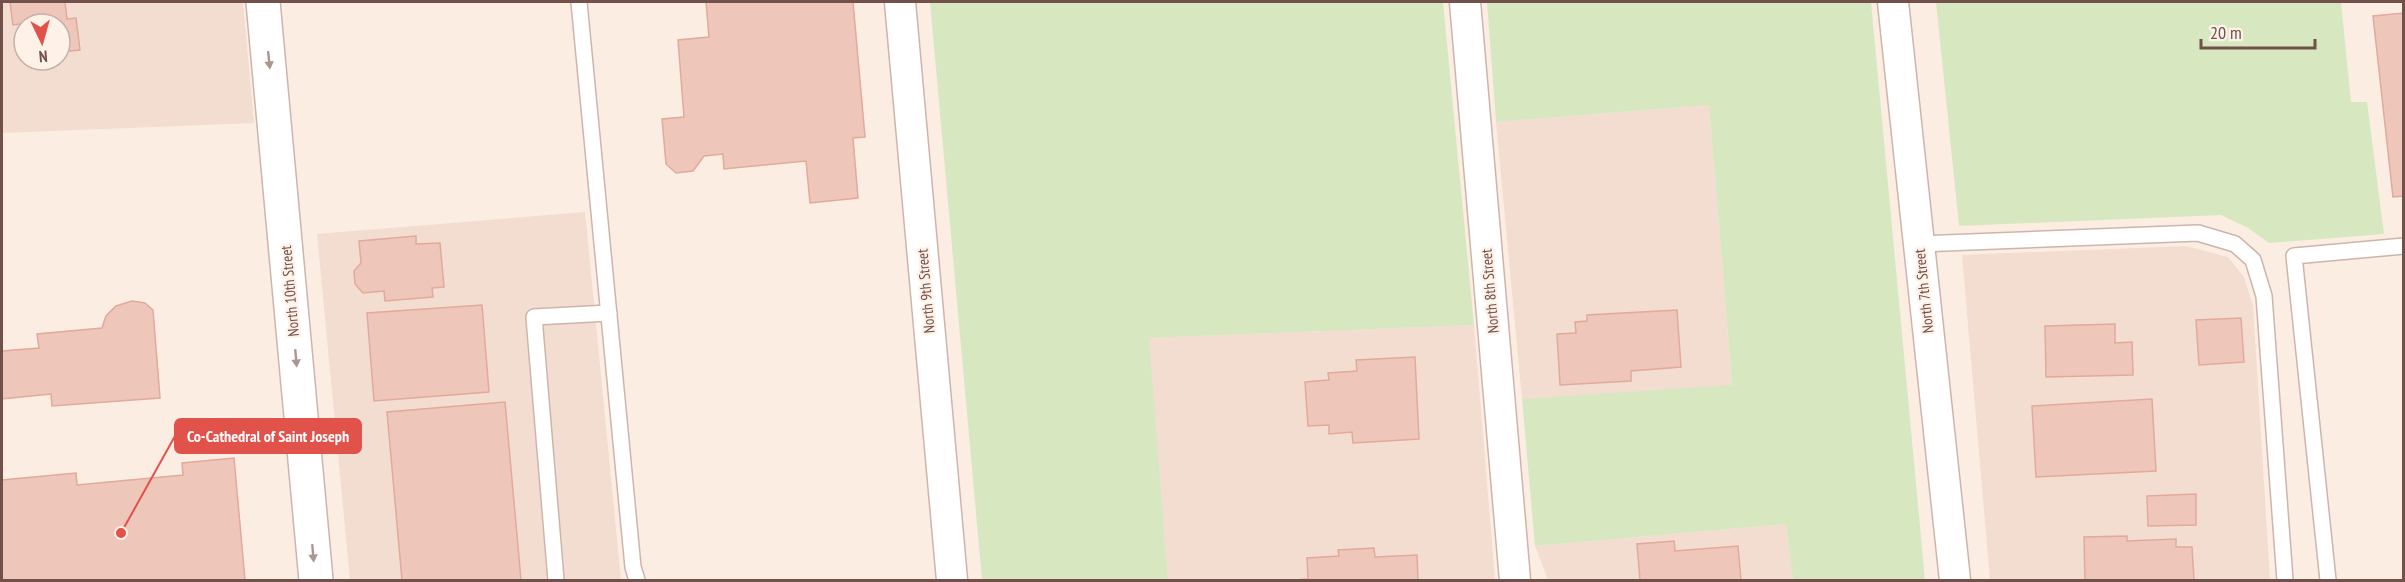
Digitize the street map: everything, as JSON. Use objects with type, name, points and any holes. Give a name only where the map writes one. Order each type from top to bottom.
[{"type":"street","name":"North 10th Street","points":[[263,2],[315,580]]},
{"type":"street","name":"North 9th Street","points":[[900,2],[952,580]]},
{"type":"street","name":"North 8th Street","points":[[1465,2],[1515,580]]},
{"type":"street","name":"North 7th Street","points":[[1893,2],[1955,580]]},
{"type":"lane","points":[[579,2],[633,567],[637,580]]},
{"type":"lane","points":[[1919,244],[2198,233],[2235,244],[2253,260],[2264,296],[2285,580]]},
{"type":"lane","points":[[2328,580],[2294,256],[2403,246]]},
{"type":"lane","points":[[556,580],[534,317],[609,313]]},
{"type":"shaded area","points":[[2,2],[243,2],[254,123],[2,133]]},
{"type":"shaded area","points":[[1709,105],[1732,386],[1522,399],[1496,122]]},
{"type":"shaded area","points":[[585,212],[621,580],[350,580],[317,234]]},
{"type":"shaded area","points":[[2186,246],[2228,257],[2244,277],[2253,306],[2270,580],[1990,580],[1962,255]]},
{"type":"shaded area","points":[[1474,325],[1495,580],[1168,580],[1148,338]]},
{"type":"shaded area","points":[[1786,524],[1793,580],[1548,580],[1535,546]]},
{"type":"green space","points":[[930,2],[1443,2],[1474,325],[1149,338],[1168,580],[982,580]]},
{"type":"green space","points":[[1487,2],[1871,2],[1925,580],[1793,580],[1786,524],[1535,546],[1522,399],[1732,385],[1709,105],[1496,122]]},
{"type":"green space","points":[[1936,2],[2341,2],[2351,102],[2367,102],[2384,234],[2269,243],[2248,228],[2221,215],[1959,226]]},
{"type":"building","points":[[10,2],[65,2],[66,12],[12,12],[12,17]]},
{"type":"building","points":[[706,2],[853,2],[865,137],[853,138],[858,198],[810,203],[806,161],[724,169],[723,154],[704,156],[693,171],[676,173],[666,164],[662,119],[684,117],[678,40],[709,37]]},
{"type":"building","points":[[2404,13],[2404,196],[2393,197],[2373,16]]},
{"type":"building","points":[[72,18],[76,18],[80,50],[72,51]]},
{"type":"building","points":[[416,236],[416,244],[440,243],[444,287],[432,288],[433,297],[385,301],[384,291],[363,293],[355,284],[354,271],[361,263],[359,241]]},
{"type":"building","points":[[132,301],[145,303],[153,310],[160,398],[52,406],[51,394],[2,399],[2,351],[39,348],[37,334],[102,328],[106,316],[116,306]]},
{"type":"building","points":[[482,305],[489,392],[374,401],[367,313]]},
{"type":"building","points":[[1677,310],[1681,367],[1631,371],[1631,381],[1560,385],[1557,334],[1576,333],[1575,322],[1587,321],[1587,315]]},
{"type":"building","points":[[2241,318],[2244,362],[2199,365],[2196,320]]},
{"type":"building","points":[[2115,324],[2115,343],[2132,342],[2133,375],[2046,377],[2045,326]]},
{"type":"building","points":[[1415,357],[1419,439],[1353,443],[1352,432],[1329,434],[1329,425],[1308,426],[1305,382],[1329,380],[1328,373],[1357,371],[1356,360]]},
{"type":"building","points":[[2152,399],[2156,471],[2036,477],[2032,406]]},
{"type":"building","points":[[505,402],[521,580],[402,580],[387,412]]},
{"type":"building","points":[[234,458],[245,580],[2,580],[2,480],[76,473],[77,485],[183,475],[182,463]]},
{"type":"building","points":[[2196,494],[2196,525],[2148,526],[2147,496]]},
{"type":"building","points":[[2127,536],[2127,541],[2176,539],[2176,547],[2192,547],[2194,580],[2085,580],[2084,537]]},
{"type":"building","points":[[1674,541],[1675,551],[1738,546],[1741,580],[1640,580],[1637,544]]},
{"type":"building","points":[[1374,548],[1375,557],[1417,555],[1418,580],[1295,580],[1308,579],[1307,558],[1339,556],[1338,550]]},
{"type":"place","name":"Co-Cathedral of Saint Joseph","points":[[121,533]]}]
